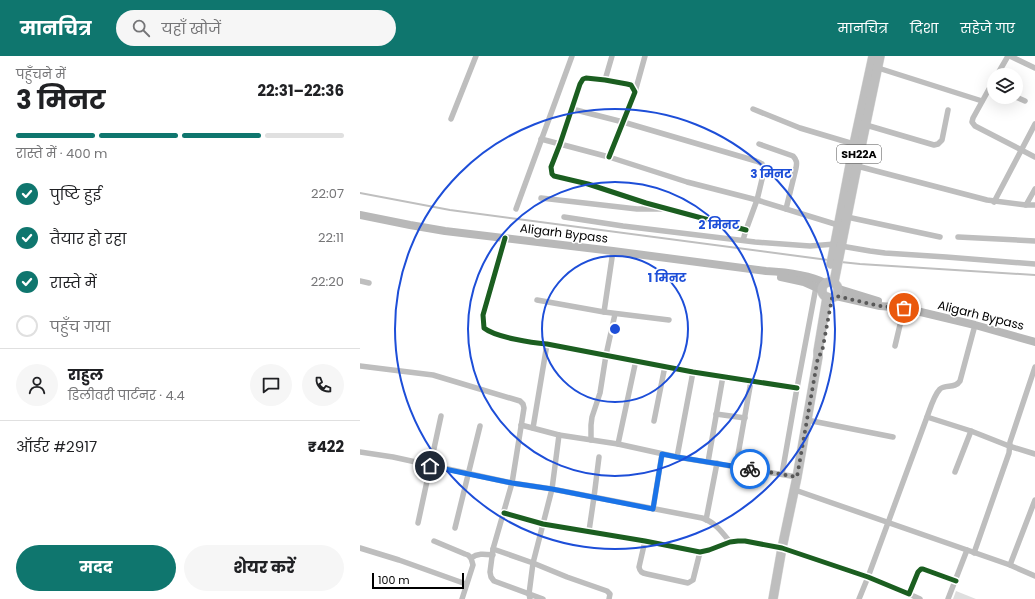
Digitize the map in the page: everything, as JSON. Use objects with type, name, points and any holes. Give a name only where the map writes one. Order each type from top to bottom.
[{"type":"main road","name":"SH22A","points":[[773,599],[797,477],[829,287],[837,248],[847,217],[857,166],[858,145],[866,125],[874,66],[873,56]]},
{"type":"main road","name":"SH22A","points":[[837,248],[838,225],[858,145],[874,66],[880,56]]},
{"type":"main road","name":"Aligarh Bypass","points":[[360,215],[429,229],[766,271],[777,271],[806,276],[829,287],[901,308],[975,325],[1035,342]]},
{"type":"street","points":[[451,119],[476,56]]},
{"type":"street","points":[[516,209],[572,56]]},
{"type":"street","points":[[605,80],[612,56]]},
{"type":"street","points":[[609,157],[632,102],[646,56]]},
{"type":"street","points":[[1001,68],[1009,56],[1035,68]]},
{"type":"street","points":[[874,66],[982,101]]},
{"type":"street","points":[[635,92],[631,86],[627,84],[589,78],[583,79],[552,167],[552,174],[554,176],[588,184],[646,203],[746,230]]},
{"type":"street","points":[[987,93],[972,122],[975,126],[1035,157]]},
{"type":"street","points":[[572,109],[623,122],[763,164],[765,168],[757,200],[743,240]]},
{"type":"street","points":[[753,109],[800,128],[858,145]]},
{"type":"street","points":[[866,125],[934,145],[938,144],[942,140],[948,110]]},
{"type":"street","points":[[994,202],[1035,124]]},
{"type":"street","points":[[541,139],[609,157],[687,182],[757,200],[838,225]]},
{"type":"street","points":[[759,144],[796,158],[796,168],[786,209]]},
{"type":"street","points":[[857,166],[994,202],[1035,205]]},
{"type":"street","points":[[1026,205],[1035,189]]},
{"type":"street","points":[[541,198],[637,209],[667,209]]},
{"type":"street","points":[[564,217],[654,230],[743,240],[885,253],[1035,264]]},
{"type":"street","points":[[847,217],[940,237]]},
{"type":"street","points":[[958,237],[1035,241]]},
{"type":"street","points":[[505,238],[483,315],[484,328],[488,332],[533,343],[547,344],[636,360],[692,372],[796,388]]},
{"type":"street","points":[[604,312],[613,251]]},
{"type":"street","points":[[360,281],[369,283]]},
{"type":"street","points":[[782,474],[796,388],[829,287]]},
{"type":"street","points":[[537,300],[615,314],[669,320]]},
{"type":"street","points":[[895,346],[901,308]]},
{"type":"street","points":[[591,440],[592,417],[600,393],[615,314]]},
{"type":"street","points":[[859,599],[937,393],[941,388],[954,386],[960,381],[975,325]]},
{"type":"street","points":[[533,428],[547,344]]},
{"type":"street","points":[[618,444],[636,360]]},
{"type":"street","points":[[360,366],[433,375],[520,401],[523,404],[524,408],[512,483],[494,549],[490,572],[491,577],[494,580],[529,597],[543,599]]},
{"type":"street","points":[[654,421],[665,366]]},
{"type":"street","points":[[974,552],[1008,453],[1018,415],[1035,367]]},
{"type":"street","points":[[677,457],[692,372]]},
{"type":"street","points":[[708,462],[723,376]]},
{"type":"street","points":[[736,466],[751,381]]},
{"type":"street","points":[[716,414],[745,418]]},
{"type":"street","points":[[418,523],[441,416]]},
{"type":"street","points":[[927,417],[1035,454]]},
{"type":"street","points":[[807,420],[894,438]]},
{"type":"street","points":[[521,425],[559,435],[618,444],[677,457],[797,477]]},
{"type":"street","points":[[455,528],[480,426]]},
{"type":"street","points":[[955,472],[971,431]]},
{"type":"street","points":[[529,597],[533,563],[552,489],[559,435]]},
{"type":"street","points":[[360,452],[393,457],[512,483],[552,489],[706,520],[710,521],[716,526],[730,542]]},
{"type":"street","points":[[653,509],[662,454]]},
{"type":"street","points":[[589,531],[599,458]]},
{"type":"street","points":[[706,520],[717,463]]},
{"type":"street","points":[[794,490],[974,552],[1035,576]]},
{"type":"street","points":[[1010,566],[1035,500]]},
{"type":"street","points":[[504,513],[543,524],[700,552],[730,542],[745,541],[782,548],[868,576],[920,599]]},
{"type":"street","points":[[645,541],[639,567],[642,573],[688,583],[692,582],[694,578],[700,552]]},
{"type":"street","points":[[434,542],[468,555],[471,558],[473,565],[462,599]]},
{"type":"street","points":[[360,548],[466,584]]},
{"type":"street","points":[[494,549],[607,591],[610,594],[609,599]]},
{"type":"street","points":[[948,599],[967,550]]},
{"type":"street","points":[[471,558],[478,554],[493,555]]},
{"type":"street","points":[[909,594],[918,572],[921,569],[956,581]]},
{"type":"building","points":[[956,591],[976,599],[953,599]]},
{"type":"waterway","points":[[360,193],[450,210],[828,260]]},
{"type":"waterway","points":[[841,262],[1035,275]]},
{"type":"cycle path","points":[[609,157],[635,92],[631,85],[586,78],[583,79],[580,84],[551,167],[552,174],[554,176],[588,184],[646,203],[746,230]]},
{"type":"cycle path","points":[[505,238],[483,315],[484,328],[489,331],[505,337],[523,341],[547,344],[693,372],[797,388]]},
{"type":"cycle path","points":[[504,513],[543,524],[700,552],[730,542],[738,541],[782,548],[868,577],[909,594],[918,572],[921,569],[956,581]]},
{"type":"way so far","points":[[750,469],[797,477],[818,357],[822,352],[832,298],[836,296],[880,306],[904,308]]},
{"type":"route","points":[[430,466],[653,509],[662,454],[750,469]]}]
